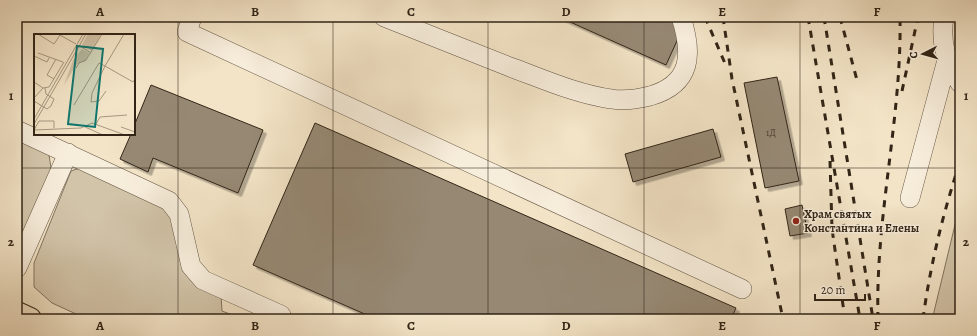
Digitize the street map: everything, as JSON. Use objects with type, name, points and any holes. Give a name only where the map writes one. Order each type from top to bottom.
[{"type":"main road","points":[[17,313],[30,319]]},
{"type":"street","points":[[192,17],[187,32],[742,289]]},
{"type":"street","points":[[384,17],[562,87],[612,100],[638,99],[663,92],[680,79],[688,58],[688,37],[681,17]]},
{"type":"street","points":[[944,17],[943,45],[947,60],[960,83]]},
{"type":"street","points":[[910,198],[947,60]]},
{"type":"street","points":[[17,130],[169,201],[179,214],[191,266],[203,280],[281,315]]},
{"type":"street","points":[[17,268],[68,153]]},
{"type":"shaded area","points":[[17,129],[47,142],[53,181],[17,249]]},
{"type":"shaded area","points":[[86,166],[171,207],[192,282],[221,295],[222,311],[243,319],[87,319],[52,303],[34,287],[34,263],[71,171]]},
{"type":"shaded area","points":[[960,204],[960,319],[940,319],[933,316]]},
{"type":"building","points":[[559,17],[677,17],[686,21],[666,65]]},
{"type":"building","points":[[777,77],[799,181],[765,188],[744,83]]},
{"type":"building","points":[[151,85],[263,130],[238,193],[153,158],[148,172],[120,159],[131,135],[135,135],[135,124]]},
{"type":"building","points":[[315,123],[736,308],[731,319],[376,319],[253,265]]},
{"type":"building","points":[[713,129],[721,157],[633,182],[625,154]]},
{"type":"building","name":"Храм святых Константина и Елены","points":[[802,205],[808,233],[790,236],[785,209]]},
{"type":"railway","points":[[705,17],[727,68]]},
{"type":"railway","points":[[723,17],[732,79],[783,319]]},
{"type":"railway","points":[[808,17],[860,319]]},
{"type":"railway","points":[[824,17],[873,319]]},
{"type":"railway","points":[[840,17],[857,80]]},
{"type":"railway","points":[[878,319],[880,243],[897,92],[900,55],[900,17]]},
{"type":"railway","points":[[902,91],[918,17]]},
{"type":"railway","points":[[830,161],[832,229],[845,319]]},
{"type":"railway","points":[[923,319],[929,279],[938,240],[960,162]]},
{"type":"place","name":"Храм святых Константина и Елены","points":[[796,221]]}]
